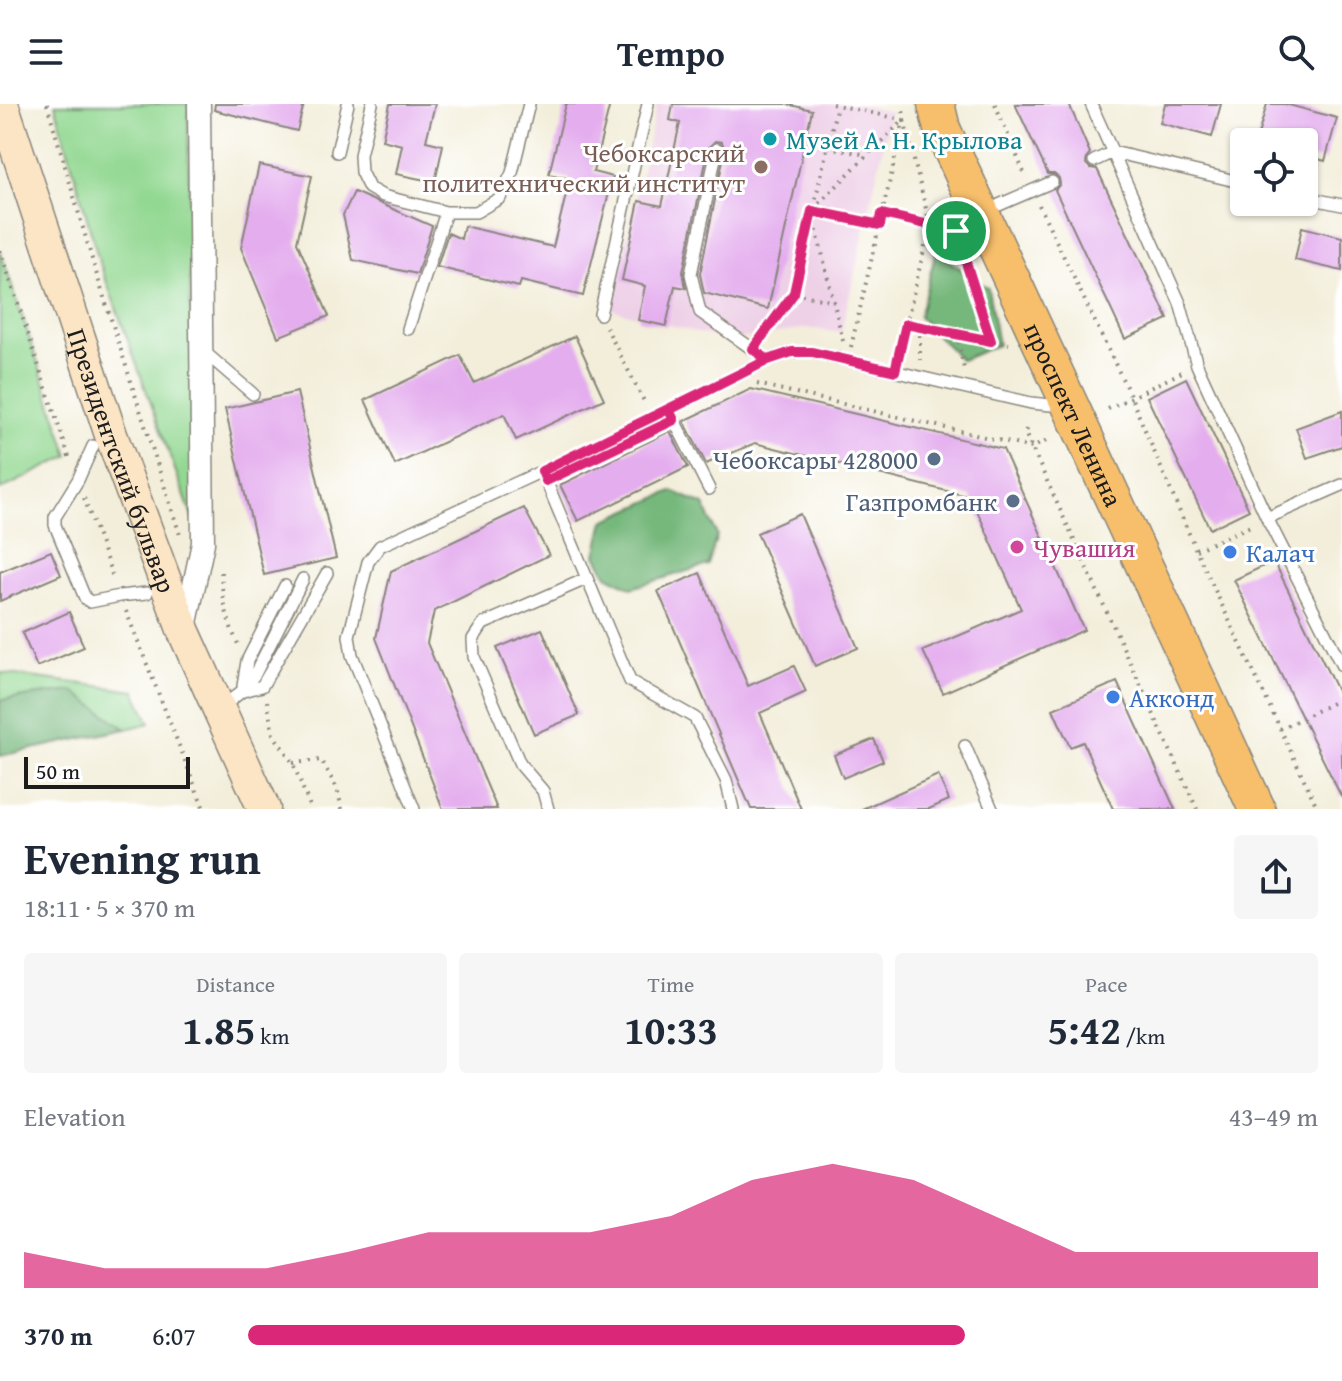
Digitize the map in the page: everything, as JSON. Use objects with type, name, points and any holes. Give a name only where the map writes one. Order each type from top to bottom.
[{"type":"main road","name":"Президентский бульвар","points":[[2,104],[111,435],[184,632],[231,700],[264,809]]},
{"type":"main road","name":"проспект Ленина","points":[[960,104],[970,137],[999,205],[1270,808]]},
{"type":"main road","name":"проспект Ленина","points":[[919,106],[942,129],[1088,403]]},
{"type":"main road","name":"Президентский бульвар","points":[[0,170],[81,451],[137,602],[240,809]]},
{"type":"street","points":[[184,632],[203,543],[199,104]]},
{"type":"lane","points":[[337,152],[348,104]]},
{"type":"lane","points":[[372,104],[360,155],[361,172],[369,188],[383,196],[446,212],[476,212],[500,198],[512,173],[529,104]]},
{"type":"lane","points":[[600,314],[648,104]]},
{"type":"lane","points":[[1091,104],[1180,303],[1197,365],[1267,518],[1342,666]]},
{"type":"lane","points":[[717,149],[691,274],[700,312],[768,360]]},
{"type":"lane","points":[[1094,161],[1113,152],[1230,180]]},
{"type":"lane","points":[[999,205],[1052,182]]},
{"type":"lane","points":[[1318,200],[1342,205]]},
{"type":"lane","points":[[408,329],[446,212]]},
{"type":"lane","points":[[202,350],[253,394]]},
{"type":"lane","points":[[414,809],[352,655],[349,636],[368,562],[380,546],[768,360],[792,352],[812,352],[1031,403],[1088,403]]},
{"type":"lane","points":[[669,410],[709,489]]},
{"type":"lane","points":[[81,451],[78,480],[55,517],[55,525],[85,598],[90,602],[120,596],[137,602]]},
{"type":"lane","points":[[542,471],[630,681],[695,718],[726,780],[733,809]]},
{"type":"lane","points":[[1267,518],[1342,485]]},
{"type":"lane","points":[[231,700],[262,686],[327,573]]},
{"type":"lane","points":[[231,700],[255,674],[303,579]]},
{"type":"lane","points":[[548,809],[543,791],[520,764],[474,657],[473,639],[483,624],[586,579]]},
{"type":"lane","points":[[231,700],[285,586]]},
{"type":"lane","points":[[965,746],[992,809]]},
{"type":"path","points":[[47,104],[94,266],[181,538]]},
{"type":"path","points":[[995,104],[1032,190],[1131,397],[1196,550],[1318,809]]},
{"type":"path","points":[[753,349],[794,293],[835,105],[904,120]]},
{"type":"path","points":[[812,211],[919,106]]},
{"type":"path","points":[[848,360],[904,120]]},
{"type":"path","points":[[895,371],[930,225],[904,120]]},
{"type":"path","points":[[828,147],[867,155]]},
{"type":"path","points":[[812,211],[880,225]]},
{"type":"path","points":[[812,211],[848,360]]},
{"type":"path","points":[[882,214],[967,233]]},
{"type":"path","points":[[956,231],[991,341]]},
{"type":"path","points":[[0,250],[81,451]]},
{"type":"path","points":[[794,293],[834,302]]},
{"type":"path","points":[[981,312],[994,316]]},
{"type":"path","points":[[600,314],[652,418]]},
{"type":"path","points":[[906,324],[1019,347]]},
{"type":"path","points":[[920,326],[920,360]]},
{"type":"path","points":[[957,334],[964,369]]},
{"type":"path","points":[[1088,403],[1131,397],[1197,365]]},
{"type":"path","points":[[752,383],[1032,448],[1046,441]]},
{"type":"path","points":[[1026,429],[1025,433],[1197,809]]},
{"type":"path","points":[[89,510],[116,584]]},
{"type":"path","points":[[1196,550],[1267,518]]},
{"type":"path","points":[[137,602],[204,809]]},
{"type":"path","points":[[1280,729],[1342,698]]},
{"type":"path","points":[[293,763],[321,760],[337,788],[342,809]]},
{"type":"shaded area","name":"Чебоксарский политехнический институт","points":[[657,104],[856,104],[891,112],[841,333],[807,328],[728,341],[611,309]]},
{"type":"green space","points":[[55,104],[188,104],[193,519],[99,261]]},
{"type":"green space","points":[[0,250],[69,456],[0,490]]},
{"type":"green space","points":[[936,252],[988,288],[998,345],[961,360],[919,317]]},
{"type":"green space","points":[[672,491],[704,505],[717,535],[708,565],[631,588],[607,575],[596,555],[604,521]]},
{"type":"green space","points":[[0,673],[135,691],[150,723],[126,729],[73,691],[0,700]]},
{"type":"green space","points":[[73,691],[126,729],[0,756],[0,700]]},
{"type":"building","points":[[215,104],[304,104],[297,131],[214,110]]},
{"type":"building","points":[[390,104],[435,104],[426,141],[443,145],[435,182],[396,174],[402,145],[382,140]]},
{"type":"building","points":[[566,104],[610,104],[593,172],[613,177],[583,296],[521,281],[519,287],[437,267],[448,233],[461,239],[464,226],[553,247],[570,179],[549,174]]},
{"type":"building","points":[[673,104],[786,104],[812,110],[768,309],[704,293],[700,274],[725,150],[722,142],[715,141],[709,147],[683,272],[686,288],[675,286],[666,326],[638,320],[645,286],[622,280],[639,201],[662,206],[680,123],[670,120]]},
{"type":"building","points":[[1015,104],[1069,104],[1090,153],[1086,164],[1097,169],[1168,319],[1125,339],[1055,190],[1060,184],[1059,178],[1048,174]]},
{"type":"building","points":[[1165,104],[1221,104],[1212,137],[1160,123]]},
{"type":"building","points":[[1267,104],[1285,104],[1337,118],[1325,161],[1318,159],[1318,128],[1260,128]]},
{"type":"building","points":[[259,165],[312,176],[297,242],[329,316],[278,337],[241,248]]},
{"type":"building","points":[[354,192],[432,226],[417,274],[353,260],[343,215]]},
{"type":"building","points":[[1302,227],[1342,237],[1342,271],[1295,260]]},
{"type":"building","points":[[575,336],[604,399],[516,440],[504,414],[395,465],[365,400],[460,355],[474,383]]},
{"type":"building","points":[[1186,378],[1249,510],[1210,529],[1147,397]]},
{"type":"building","points":[[751,389],[1003,449],[1084,630],[943,693],[923,651],[1021,609],[971,497],[755,443],[706,464],[684,421]]},
{"type":"building","points":[[297,392],[336,558],[264,575],[225,409]]},
{"type":"building","points":[[1342,411],[1342,446],[1307,458],[1296,428]]},
{"type":"building","points":[[670,431],[688,467],[578,521],[560,485]]},
{"type":"building","points":[[524,508],[549,555],[434,611],[427,643],[497,809],[443,809],[376,638],[391,571]]},
{"type":"building","points":[[800,514],[858,648],[815,666],[757,533]]},
{"type":"building","points":[[51,551],[61,575],[0,601],[0,572]]},
{"type":"building","points":[[1274,561],[1342,701],[1342,798],[1234,580]]},
{"type":"building","points":[[700,573],[748,686],[794,666],[806,692],[760,713],[801,809],[751,809],[658,591]]},
{"type":"building","points":[[69,612],[84,647],[37,667],[22,633]]},
{"type":"building","points":[[542,629],[579,715],[534,734],[497,648]]},
{"type":"building","points":[[1117,682],[1175,809],[1113,809],[1083,742],[1070,747],[1053,709]]},
{"type":"building","points":[[874,739],[883,761],[843,778],[834,755]]},
{"type":"building","points":[[938,775],[949,800],[929,809],[862,809]]},
{"type":"place","name":"Музей А. Н. Крылова","points":[[770,139]]},
{"type":"place","name":"Чебоксарский политехнический институт","points":[[761,167]]},
{"type":"place","name":"Чебоксары 428000","points":[[934,459]]},
{"type":"place","name":"Газпромбанк","points":[[1013,501]]},
{"type":"place","name":"Чувашия","points":[[1017,547]]},
{"type":"place","name":"Калач","points":[[1230,552]]},
{"type":"place","name":"Акконд","points":[[1113,697]]},
{"type":"route","points":[[956,231],[882,214],[880,225],[812,211],[794,293],[753,349],[768,360],[542,471],[546,481],[674,420],[669,410],[768,360],[792,352],[812,352],[895,371],[906,324],[991,341],[956,231]]}]
